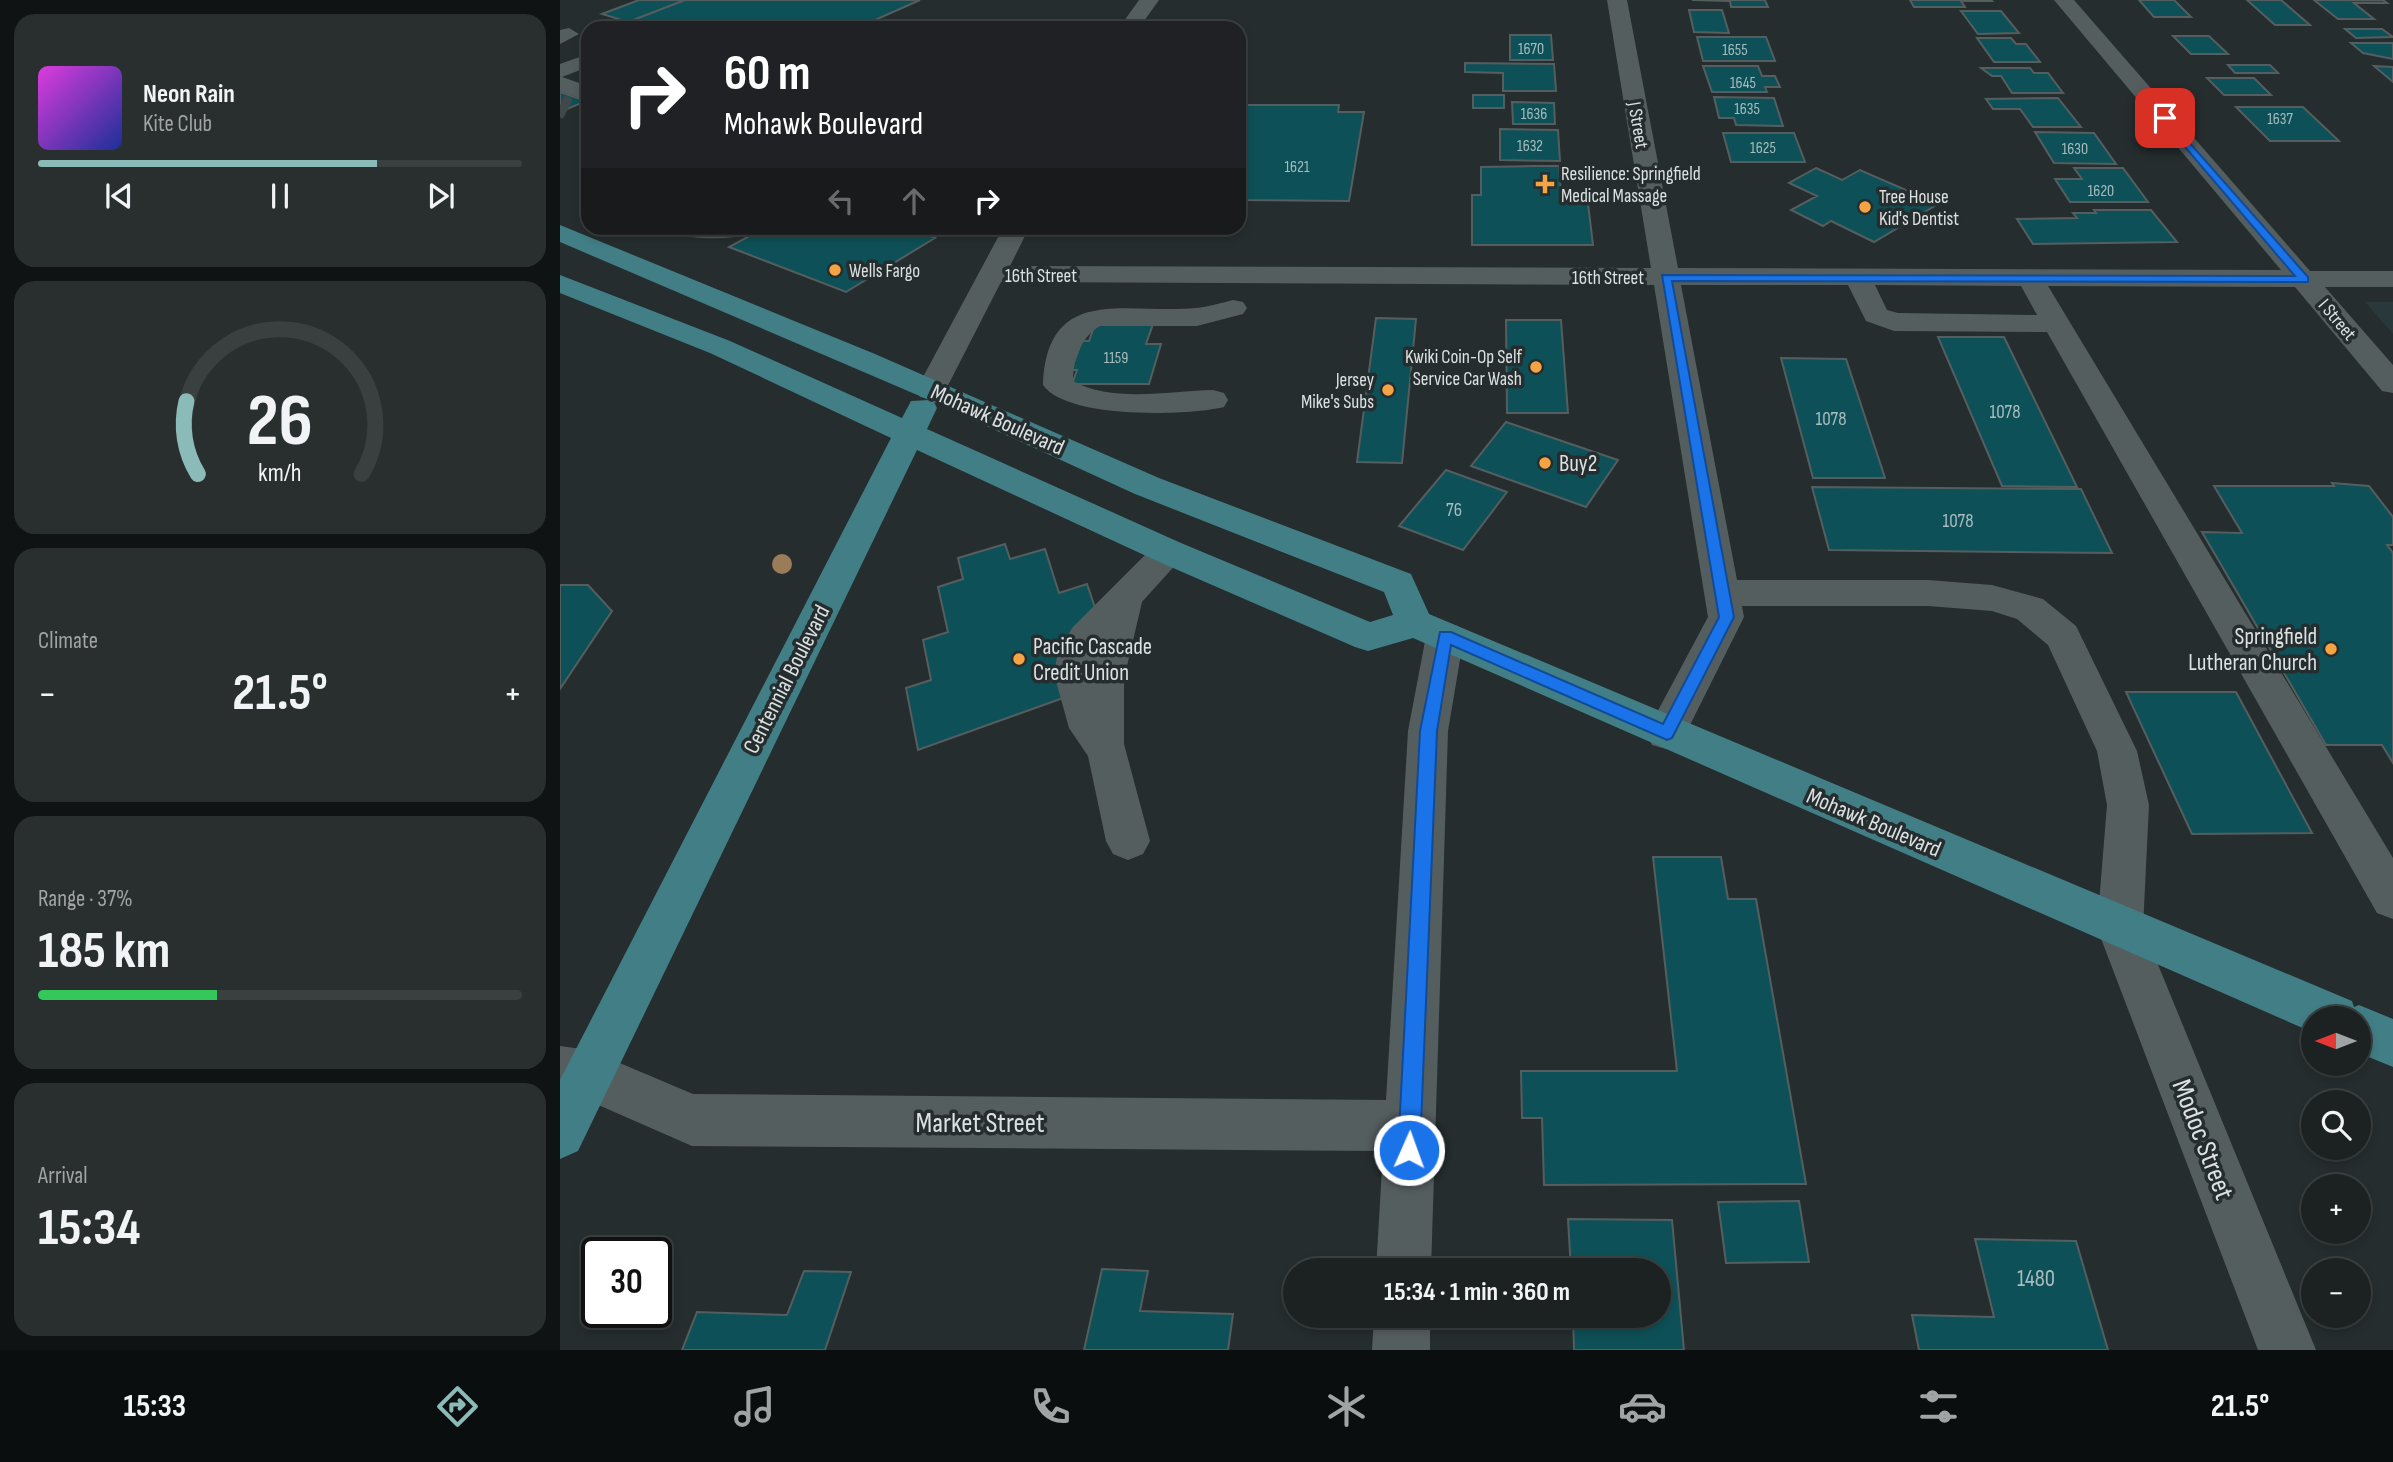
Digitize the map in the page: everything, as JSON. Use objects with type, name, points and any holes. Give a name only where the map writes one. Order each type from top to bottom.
[{"type":"main road","name":"Mohawk Boulevard","points":[[560,233],[931,390],[1147,486],[1398,583],[1430,629]]},
{"type":"main road","name":"Mohawk Boulevard","points":[[560,283],[720,346],[1169,552],[1368,637],[1430,629],[2306,1006]]},
{"type":"main road","name":"Centennial Boulevard","points":[[560,1133],[574,1073],[931,390]]},
{"type":"main road","points":[[2371,1034],[2393,1043]]},
{"type":"street","points":[[1134,21],[1149,0]]},
{"type":"street","name":"J Street","points":[[1617,0],[1726,617],[1667,733]]},
{"type":"street","name":"I Street","points":[[2064,0],[2393,384]]},
{"type":"street","points":[[560,71],[581,63]]},
{"type":"street","points":[[560,83],[581,91]]},
{"type":"street","name":"Centennial Boulevard","points":[[931,390],[1012,235]]},
{"type":"street","name":"16th Street","points":[[991,274],[2393,279]]},
{"type":"street","points":[[1858,278],[1875,315],[1894,322],[2057,324]]},
{"type":"street","points":[[2030,278],[2393,899]]},
{"type":"street","points":[[1213,400],[1087,397],[1069,394],[1058,385],[1058,370],[1074,330],[1083,321],[1095,317],[1197,317],[1233,308]]},
{"type":"street","points":[[1128,841],[1107,750],[1089,729],[1073,674],[1076,657],[1085,638],[1169,552]]},
{"type":"street","points":[[1723,593],[1928,593],[1992,598],[2030,609],[2063,636],[2117,751],[2128,805],[2120,928]]},
{"type":"street","points":[[1404,1258],[1428,731],[1430,629]]},
{"type":"street","name":"Modoc Street","points":[[2120,928],[2287,1350]]},
{"type":"street","name":"Market Street","points":[[574,1073],[692,1120],[1410,1126]]},
{"type":"street","points":[[1401,1350],[1402,1328]]},
{"type":"shaded area","points":[[2365,302],[2393,302],[2393,334]]},
{"type":"building","points":[[639,0],[685,0],[631,21],[602,14]]},
{"type":"building","points":[[685,0],[920,0],[873,21],[631,21]]},
{"type":"building","points":[[1692,0],[1765,0],[1768,7],[1731,7],[1730,1]]},
{"type":"building","points":[[1910,0],[1992,1],[1961,1],[1965,7],[1914,7]]},
{"type":"building","points":[[2139,0],[2174,0],[2191,17],[2154,17]]},
{"type":"building","points":[[2247,0],[2281,0],[2310,25],[2275,25]]},
{"type":"building","points":[[2314,0],[2383,0],[2387,3],[2354,3],[2374,19],[2338,19]]},
{"type":"building","points":[[1689,10],[1722,10],[1729,33],[1694,32]]},
{"type":"building","points":[[1961,11],[2001,11],[2019,33],[1978,34]]},
{"type":"building","points":[[2345,29],[2382,29],[2393,37],[2356,38]]},
{"type":"building","points":[[1510,35],[1551,35],[1553,60],[1510,60]]},
{"type":"building","points":[[2173,36],[2209,36],[2228,54],[2191,54]]},
{"type":"building","points":[[1697,37],[1766,37],[1775,61],[1703,61]]},
{"type":"building","points":[[1977,38],[2011,38],[2016,44],[2026,44],[2040,62],[1994,62]]},
{"type":"building","points":[[2351,43],[2393,43],[2393,59],[2363,53]]},
{"type":"building","points":[[1465,63],[1554,64],[1556,91],[1503,91],[1503,73],[1465,72]]},
{"type":"building","points":[[2228,65],[2270,65],[2278,73],[2235,73]]},
{"type":"building","points":[[1703,66],[1758,66],[1762,76],[1775,76],[1780,87],[1765,87],[1767,92],[1712,92]]},
{"type":"building","points":[[2374,66],[2393,67],[2393,82]]},
{"type":"building","points":[[1981,68],[2030,68],[2034,73],[2048,73],[2063,93],[2012,93],[2001,76],[1992,76]]},
{"type":"building","points":[[2207,78],[2254,78],[2271,95],[2224,95]]},
{"type":"building","points":[[560,92],[581,99],[581,103],[560,112]]},
{"type":"building","points":[[1473,95],[1504,95],[1504,108],[1473,108]]},
{"type":"building","points":[[1714,97],[1774,98],[1783,126],[1736,125],[1734,118],[1719,118]]},
{"type":"building","points":[[2058,98],[2081,127],[2033,127],[2020,109],[1993,109],[1986,99]]},
{"type":"building","points":[[1512,102],[1554,103],[1555,124],[1513,124]]},
{"type":"building","points":[[1246,105],[1339,105],[1338,112],[1364,112],[1349,201],[1246,200]]},
{"type":"building","points":[[2236,107],[2303,107],[2339,141],[2270,141]]},
{"type":"building","points":[[1500,129],[1558,130],[1560,161],[1500,160]]},
{"type":"building","points":[[2035,132],[2094,133],[2116,164],[2054,163]]},
{"type":"building","points":[[1723,133],[1794,133],[1805,162],[1731,162]]},
{"type":"building","points":[[1559,166],[1561,195],[1587,195],[1593,245],[1472,245],[1472,195],[1481,195],[1481,167]]},
{"type":"building","name":"Tree House Kid's Dentist","points":[[1816,168],[1842,180],[1860,170],[1938,204],[1874,242],[1831,221],[1823,226],[1791,210],[1817,196],[1789,183]]},
{"type":"building","points":[[2074,168],[2123,168],[2148,202],[2070,202],[2055,179],[2082,179]]},
{"type":"building","points":[[2094,210],[2151,210],[2177,242],[2033,244],[2017,219],[2077,218],[2073,213],[2096,213]]},
{"type":"building","name":"Wells Fargo","points":[[751,235],[928,235],[935,238],[846,292],[729,247]]},
{"type":"building","name":"Jersey Mike's Subs","points":[[1376,318],[1416,319],[1402,463],[1357,462]]},
{"type":"building","name":"Kwiki Coin-Op Self Service Car Wash","points":[[1506,320],[1561,320],[1568,413],[1507,413]]},
{"type":"building","points":[[1095,324],[1153,324],[1146,344],[1161,344],[1149,384],[1072,384],[1077,370],[1071,370],[1082,341],[1089,341]]},
{"type":"building","points":[[1938,337],[2004,337],[2077,487],[2002,486]]},
{"type":"building","points":[[1781,358],[1846,359],[1885,478],[1813,478]]},
{"type":"building","name":"Buy2","points":[[1506,422],[1618,460],[1586,507],[1471,466]]},
{"type":"building","points":[[1446,470],[1507,492],[1463,550],[1399,526]]},
{"type":"building","name":"Springfield Lutheran Church","points":[[2332,483],[2369,486],[2393,517],[2393,545],[2387,545],[2393,553],[2393,763],[2382,745],[2326,745],[2202,532],[2242,533],[2214,486],[2334,486]]},
{"type":"building","points":[[1812,487],[2081,489],[2112,553],[1829,550]]},
{"type":"building","name":"Pacific Cascade Credit Union","points":[[1005,544],[1010,559],[1045,549],[1059,593],[1087,584],[1119,678],[918,750],[906,688],[931,680],[923,640],[948,632],[938,587],[963,579],[958,558]]},
{"type":"building","points":[[560,585],[588,585],[612,611],[560,689]]},
{"type":"building","points":[[2126,692],[2236,692],[2312,833],[2192,834]]},
{"type":"building","points":[[1653,857],[1721,857],[1728,899],[1756,899],[1806,1184],[1544,1185],[1542,1118],[1522,1118],[1521,1071],[1677,1071]]},
{"type":"building","points":[[1799,1201],[1809,1262],[1726,1263],[1718,1202]]},
{"type":"building","points":[[1568,1219],[1672,1220],[1684,1350],[1574,1350],[1573,1328],[1671,1328],[1671,1258],[1570,1258]]},
{"type":"building","points":[[1975,1239],[2076,1241],[2108,1350],[1919,1350],[1912,1315],[1994,1317]]},
{"type":"building","points":[[1102,1269],[1148,1271],[1140,1311],[1233,1314],[1228,1350],[1084,1350]]},
{"type":"building","points":[[804,1271],[851,1272],[825,1350],[682,1350],[697,1312],[787,1315]]},
{"type":"tunnel","points":[[560,105],[568,109]]},
{"type":"place","name":"Resilience: Springfield Medical Massage","points":[[1545,184]]},
{"type":"place","name":"Tree House Kid's Dentist","points":[[1865,207]]},
{"type":"place","name":"Wells Fargo","points":[[835,270]]},
{"type":"place","name":"Kwiki Coin-Op Self Service Car Wash","points":[[1536,367]]},
{"type":"place","name":"Jersey Mike's Subs","points":[[1388,390]]},
{"type":"place","name":"Buy2","points":[[1545,463]]},
{"type":"place","name":"Springfield Lutheran Church","points":[[2331,649]]},
{"type":"place","name":"Pacific Cascade Credit Union","points":[[1019,659]]},
{"type":"route","points":[[1409,1150],[1428,731],[1445,636],[1667,733],[1726,617],[1666,278],[2304,279],[2165,118]]}]
